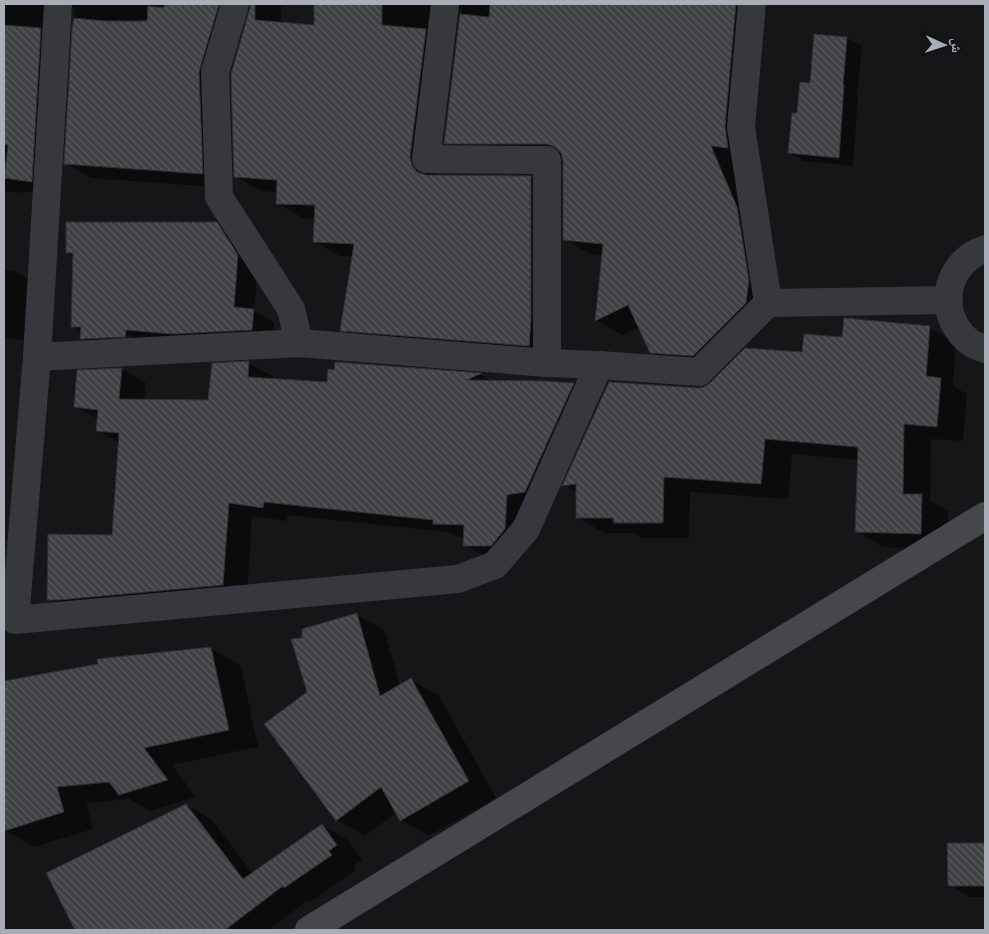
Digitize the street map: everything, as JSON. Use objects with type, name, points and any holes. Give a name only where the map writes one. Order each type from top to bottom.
[{"type":"main road","points":[[308,930],[985,516]]},
{"type":"street","points":[[58,4],[37,357],[9,621],[458,579],[495,565],[526,529],[599,365]]},
{"type":"street","points":[[235,4],[214,72],[219,197],[290,309],[299,343]]},
{"type":"street","points":[[445,4],[426,159],[547,160],[546,363]]},
{"type":"street","points":[[752,4],[742,127],[768,303]]},
{"type":"street","points":[[985,244],[985,249],[971,256],[959,268],[950,283],[948,300],[951,317],[960,332],[972,344],[985,349]]},
{"type":"street","points":[[37,357],[299,343],[546,363],[698,372],[768,303],[948,300]]},
{"type":"building","points":[[164,4],[219,4],[199,72],[203,174],[64,164],[74,18],[104,21],[147,21],[148,6],[164,8]]},
{"type":"building","points":[[250,4],[255,4],[255,20],[314,25],[314,4],[382,4],[382,25],[426,29],[410,157],[412,165],[417,172],[426,175],[531,176],[531,320],[529,346],[340,331],[354,244],[313,242],[315,205],[276,204],[277,180],[234,177],[231,74]]},
{"type":"building","points":[[490,4],[736,4],[725,126],[728,148],[711,146],[737,207],[749,280],[746,303],[693,356],[650,353],[628,305],[595,321],[603,244],[563,240],[563,160],[561,153],[555,147],[547,144],[444,144],[460,14],[489,17]]},
{"type":"building","points":[[4,25],[41,28],[32,182],[4,178],[8,145],[4,144]]},
{"type":"building","points":[[814,34],[847,37],[839,158],[788,153],[792,113],[797,113],[800,82],[810,83]]},
{"type":"building","points":[[66,222],[217,222],[238,255],[234,307],[254,309],[252,330],[172,334],[126,330],[125,337],[80,339],[81,327],[71,327],[73,253],[66,253]]},
{"type":"building","points":[[844,318],[930,326],[926,376],[941,378],[937,427],[904,424],[903,494],[922,494],[921,534],[855,532],[858,447],[765,439],[761,484],[664,477],[663,523],[614,523],[613,518],[576,518],[576,484],[562,486],[609,382],[704,387],[745,348],[802,352],[804,334],[842,337]]},
{"type":"building","points":[[249,361],[248,377],[327,382],[328,369],[334,370],[335,362],[482,373],[467,380],[574,383],[525,492],[507,495],[505,529],[491,546],[463,546],[464,525],[433,524],[433,520],[264,502],[263,508],[229,503],[223,585],[47,600],[48,534],[112,535],[119,433],[96,431],[98,410],[74,407],[77,370],[122,368],[119,399],[208,400],[212,363]]},
{"type":"building","points":[[357,613],[380,696],[411,678],[469,781],[400,821],[381,787],[336,821],[264,724],[307,692],[291,639],[302,638],[302,629]]},
{"type":"building","points":[[211,647],[229,730],[144,748],[168,780],[119,795],[109,782],[57,787],[64,812],[4,831],[4,681],[98,664],[97,659]]},
{"type":"building","points":[[186,804],[243,879],[322,824],[337,845],[329,851],[332,855],[284,888],[283,886],[225,930],[75,930],[46,873]]},
{"type":"building","points":[[947,843],[985,843],[985,886],[948,886]]}]
